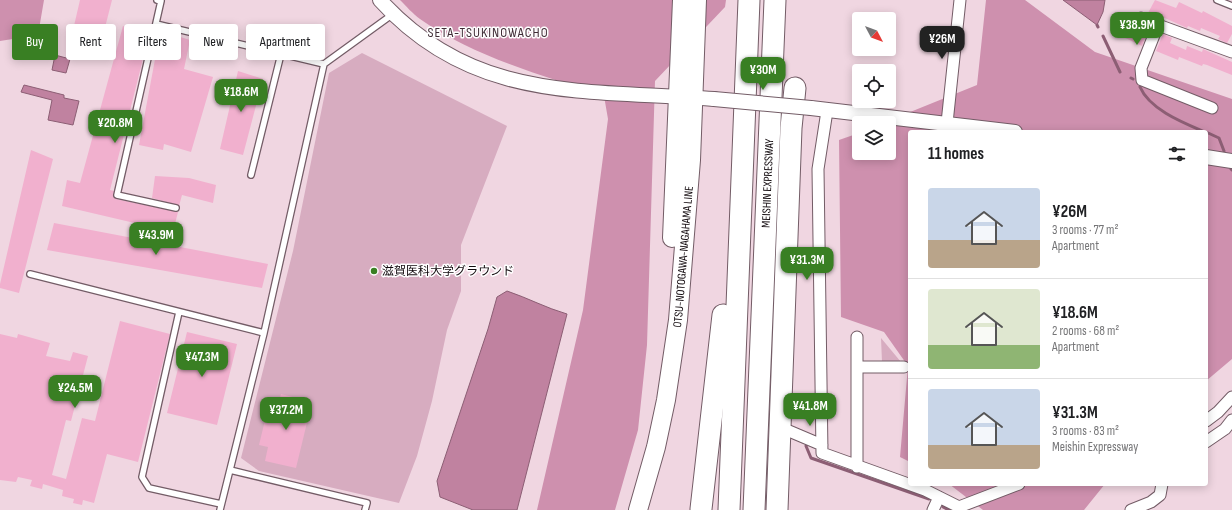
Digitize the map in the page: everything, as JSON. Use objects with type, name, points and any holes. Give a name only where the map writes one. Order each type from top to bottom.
[{"type":"highway","points":[[729,510],[741,169],[749,0]]},
{"type":"highway","name":"MEISHIN EXPRESSWAY","points":[[754,510],[775,0]]},
{"type":"highway","points":[[777,510],[791,128],[795,88]]},
{"type":"highway","points":[[700,509],[741,169]]},
{"type":"main road","name":"OTSU-NOTOGAWA-NAGAHAMA LINE","points":[[638,510],[656,447],[666,400],[678,320],[691,160],[686,97],[682,0]]},
{"type":"main road","name":"OTSU-NOTOGAWA-NAGAHAMA LINE","points":[[626,510],[646,440],[661,358],[668,301],[686,97],[697,0]]},
{"type":"street","points":[[380,0],[393,14],[436,48],[462,63],[523,83],[594,94],[714,99],[811,108],[999,130]]},
{"type":"street","points":[[947,123],[960,0]]},
{"type":"street","points":[[1141,18],[1232,52]]},
{"type":"street","points":[[1158,25],[1141,68],[1142,80],[1212,108]]},
{"type":"street","points":[[827,111],[818,169],[822,453],[908,486]]},
{"type":"street","points":[[1208,157],[1232,161]]},
{"type":"street","points":[[857,337],[857,467]]},
{"type":"street","points":[[857,367],[904,367]]},
{"type":"street","points":[[1208,419],[1218,412],[1232,397]]},
{"type":"street","points":[[1208,441],[1225,429],[1232,420]]},
{"type":"street","points":[[789,431],[822,445]]},
{"type":"street","points":[[909,486],[939,497],[959,507],[1014,486]]},
{"type":"street","points":[[1131,510],[1151,502],[1160,495],[1162,486]]},
{"type":"street","points":[[933,510],[939,497]]},
{"type":"lane","points":[[156,24],[161,1],[157,0]]},
{"type":"lane","points":[[1217,0],[1232,6]]},
{"type":"lane","points":[[220,510],[264,333],[324,64],[393,14]]},
{"type":"lane","points":[[181,30],[246,46]]},
{"type":"lane","points":[[148,60],[117,195],[176,208]]},
{"type":"lane","points":[[252,175],[280,60]]},
{"type":"lane","points":[[307,60],[324,64]]},
{"type":"lane","points":[[30,274],[264,333]]},
{"type":"lane","points":[[178,312],[142,477],[149,488],[221,504]]},
{"type":"lane","points":[[230,470],[367,503],[365,510]]},
{"type":"shaded area","points":[[0,0],[44,0],[40,24],[12,24],[12,39],[0,41]]},
{"type":"shaded area","points":[[400,0],[726,0],[725,7],[655,81],[647,345],[638,430],[615,510],[537,510],[583,310],[608,119],[604,96],[486,55],[441,32],[420,19]]},
{"type":"shaded area","points":[[986,0],[1025,0],[1095,52],[1232,99],[1232,359],[1208,379],[1208,130],[908,130],[908,366],[884,332],[841,317],[839,140],[852,135],[852,160],[896,160],[896,118],[977,85]]},
{"type":"shaded area","points":[[1063,0],[1105,0],[1103,12],[1097,25]]},
{"type":"shaded area","name":"滋賀医科大学グラウンド","points":[[362,53],[507,126],[461,245],[461,291],[447,330],[432,401],[417,456],[399,503],[259,471],[241,458],[293,251],[329,73]]},
{"type":"shaded area","points":[[58,56],[66,58],[66,60],[70,60],[66,73],[52,70],[54,60],[58,60]]},
{"type":"shaded area","points":[[24,85],[64,95],[64,98],[79,101],[73,125],[48,120],[52,100],[21,92]]},
{"type":"shaded area","points":[[507,291],[567,314],[517,510],[473,510],[440,497],[437,481],[488,329],[497,297]]},
{"type":"shaded area","points":[[881,338],[901,362],[882,362]]},
{"type":"shaded area","points":[[908,366],[908,461],[900,457]]},
{"type":"shaded area","points":[[952,486],[1103,486],[1084,510],[983,510]]},
{"type":"building","points":[[80,0],[112,0],[106,24],[74,24]]},
{"type":"building","points":[[1155,0],[1176,8],[1179,2],[1202,13],[1203,11],[1232,26],[1232,34],[1227,43],[1218,39],[1220,36],[1201,28],[1200,31],[1188,26],[1187,28],[1158,15],[1157,17],[1148,13]]},
{"type":"building","points":[[1124,23],[1148,31],[1142,46],[1119,35]]},
{"type":"building","points":[[123,26],[124,60],[143,60],[110,190],[114,191],[113,197],[116,199],[178,212],[173,232],[62,206],[67,180],[80,183],[114,60],[116,60],[116,52]]},
{"type":"building","points":[[1163,34],[1172,38],[1170,43],[1186,50],[1187,46],[1202,52],[1203,49],[1232,62],[1232,75],[1207,65],[1203,64],[1202,66],[1179,57],[1178,60],[1156,51]]},
{"type":"building","points":[[181,37],[189,40],[184,69],[213,77],[191,152],[164,144],[163,150],[139,145],[155,60],[181,60]]},
{"type":"building","points":[[238,71],[263,79],[243,155],[220,149]]},
{"type":"building","points":[[31,150],[53,159],[19,293],[0,288],[0,284]]},
{"type":"building","points":[[155,176],[189,178],[216,185],[213,203],[182,195],[179,206],[152,198]]},
{"type":"building","points":[[54,223],[268,264],[262,288],[47,250]]},
{"type":"building","points":[[120,321],[170,334],[138,462],[107,454],[94,503],[83,500],[82,505],[73,503],[74,499],[62,496],[63,490],[43,484],[42,489],[30,486],[32,480],[18,477],[16,482],[0,480],[0,334],[17,338],[18,334],[50,343],[46,356],[70,361],[73,352],[88,356],[71,421],[66,420],[52,475],[66,479],[82,418],[95,421]]},
{"type":"building","points":[[187,332],[237,344],[217,425],[167,413]]},
{"type":"building","points":[[281,394],[312,402],[296,468],[265,461],[268,447],[259,445],[267,412],[276,414]]},
{"type":"waterway","points":[[1103,36],[1120,72]]},
{"type":"waterway","points":[[1140,87],[1151,102],[1159,109],[1168,115],[1200,130]]},
{"type":"waterway","points":[[1208,133],[1219,138],[1224,151]]},
{"type":"waterway","points":[[806,446],[811,458],[929,499]]},
{"type":"waterway","points":[[943,507],[949,510]]},
{"type":"place","name":"滋賀医科大学グラウンド","points":[[374,271]]},
{"type":"district","name":"SETA-TSUKINOWACHO","points":[[488,32]]}]
